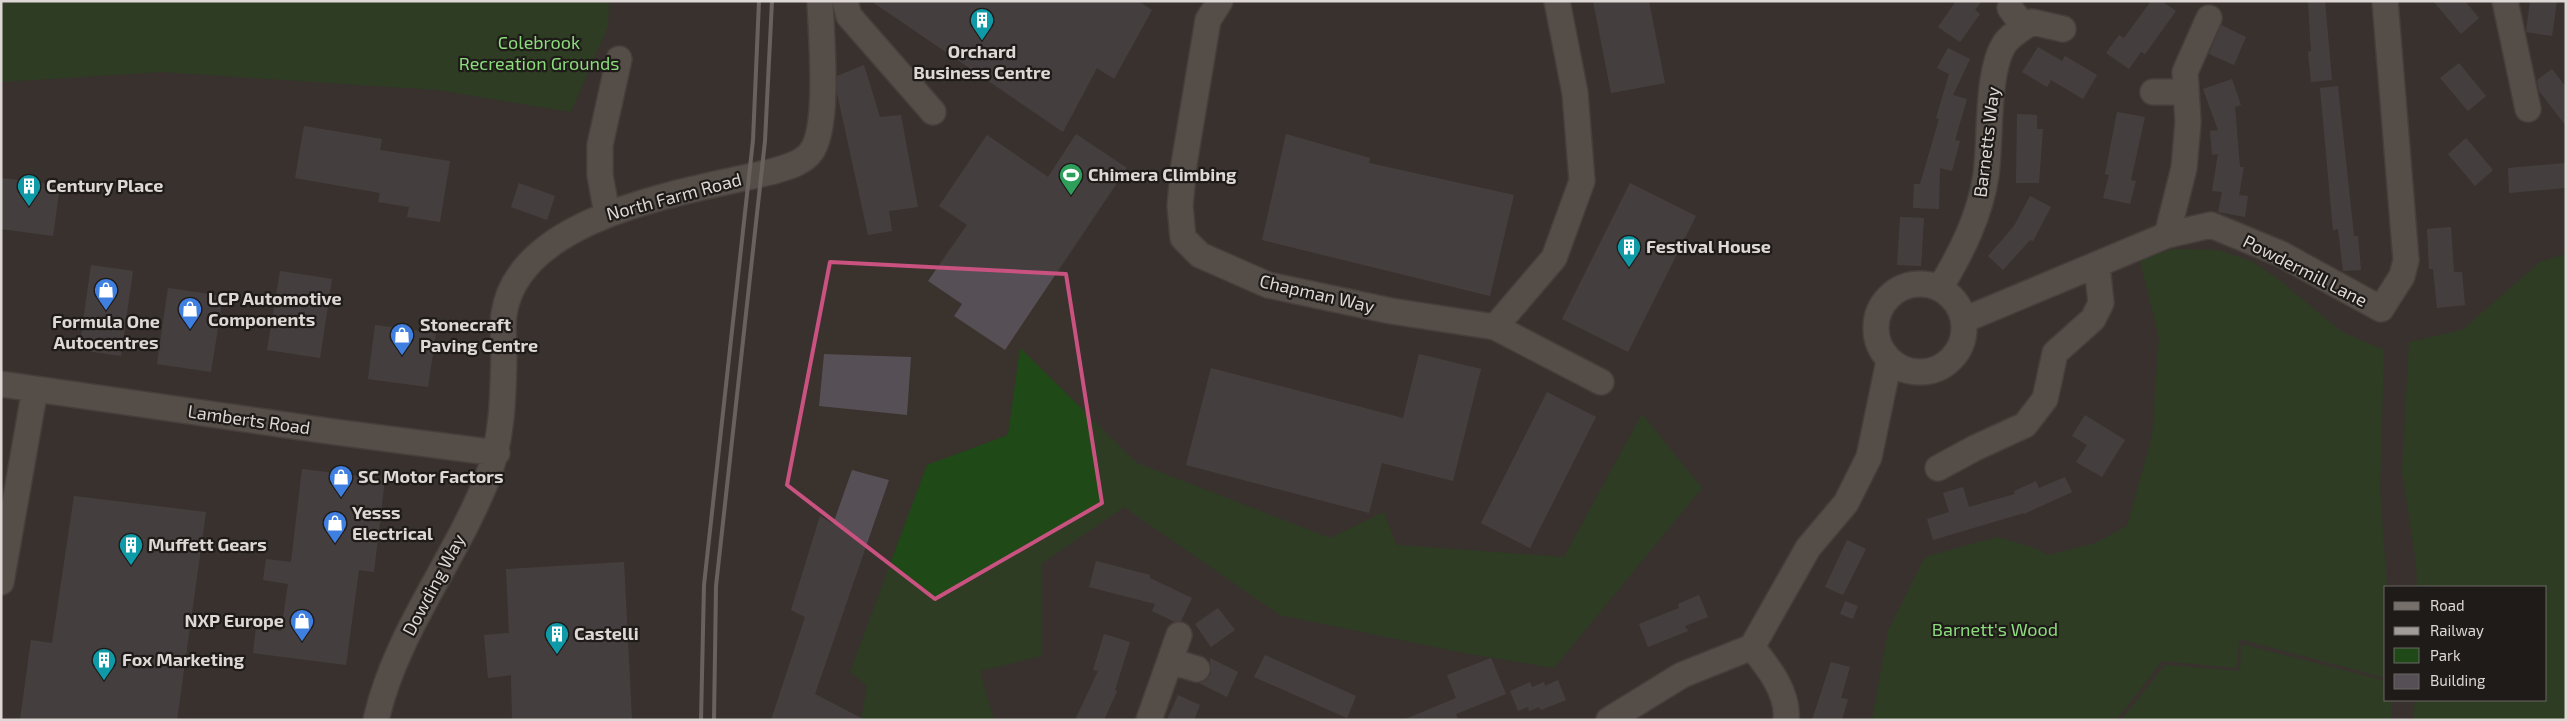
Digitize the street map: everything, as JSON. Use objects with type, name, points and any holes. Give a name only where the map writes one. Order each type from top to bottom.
[{"type":"street","name":"North Farm Road","points":[[497,452],[502,402],[504,314],[510,293],[524,268],[557,240],[576,228],[608,214],[640,204],[774,171],[795,164],[811,153],[819,137],[822,113],[820,1]]},
{"type":"street","points":[[845,1],[849,16],[933,112]]},
{"type":"street","name":"Chapman Way","points":[[1220,1],[1208,20],[1184,164],[1180,206],[1183,238],[1200,255],[1268,285],[1391,311],[1495,327],[1601,382]]},
{"type":"street","points":[[1495,327],[1554,258],[1582,181],[1574,93],[1557,1]]},
{"type":"street","name":"Powdermill Lane","points":[[1964,320],[2167,235],[2211,225],[2281,254],[2381,310],[2402,276],[2406,260],[2385,1]]},
{"type":"street","points":[[2504,1],[2528,109]]},
{"type":"street","name":"Barnetts Way","points":[[1940,288],[1957,260],[1979,205],[1986,176],[1992,90],[2004,45],[2017,17],[2063,29]]},
{"type":"street","points":[[2167,235],[2184,168],[2188,122],[2185,72],[2209,18]]},
{"type":"street","points":[[608,214],[600,175],[600,146],[619,59]]},
{"type":"street","points":[[2153,92],[2186,92]]},
{"type":"street","points":[[1938,468],[1975,448],[2025,425],[2045,399],[2055,353],[2093,319],[2101,303],[2097,265]]},
{"type":"street","points":[[1928,284],[1940,288],[1960,308],[1964,320],[1964,334],[1960,347],[1952,359],[1941,367],[1928,372],[1914,372],[1901,369],[1889,361],[1881,350],[1876,336],[1876,322],[1880,308],[1889,296],[1907,286],[1928,284]]},
{"type":"street","points":[[1609,720],[1682,675],[1752,647],[1808,548],[1846,503],[1869,457],[1889,361]]},
{"type":"street","name":"Lamberts Road","points":[[1,384],[497,452]]},
{"type":"street","points":[[1,582],[34,389]]},
{"type":"street","name":"Dowding Way","points":[[376,720],[380,701],[410,627],[475,510],[497,452]]},
{"type":"street","points":[[1149,720],[1179,635]]},
{"type":"street","points":[[1752,647],[1769,668],[1787,710],[1786,720]]},
{"type":"street","points":[[1170,661],[1197,669]]},
{"type":"highlighted area","points":[[830,262],[1066,274],[1102,503],[935,599],[787,485]]},
{"type":"green space","name":"Colebrook Recreation Grounds","points":[[1,1],[609,1],[608,26],[571,112],[437,90],[162,72],[1,82]]},
{"type":"green space","name":"Barnett's Wood","points":[[2172,249],[2218,250],[2251,261],[2278,279],[2342,332],[2384,350],[2380,490],[2387,586],[2384,586],[2384,677],[2239,639],[2237,668],[2162,661],[2116,720],[1872,720],[1888,631],[1925,557],[1997,537],[2037,549],[2048,555],[2093,544],[2127,526],[2152,436],[2159,338],[2140,260]]},
{"type":"green space","points":[[2566,254],[2566,720],[2413,720],[2415,701],[2547,701],[2547,586],[2417,586],[2416,563],[2402,471],[2409,342],[2462,330],[2540,262]]},
{"type":"green space","points":[[1020,348],[1137,463],[1330,538],[1384,512],[1396,545],[1564,557],[1642,414],[1702,488],[1554,668],[1464,653],[1280,615],[1124,507],[1041,564],[1041,656],[980,671],[994,720],[861,720],[867,686],[850,672],[927,465],[1008,435]]},
{"type":"green space","points":[[2241,644],[2384,680],[2384,701],[2392,701],[2391,720],[2121,720],[2165,665],[2240,671]]},
{"type":"building","points":[[871,1],[1138,1],[1152,10],[1114,79],[1097,68],[1063,132]]},
{"type":"building","points":[[1593,1],[1649,1],[1665,83],[1611,93]]},
{"type":"building","points":[[1956,1],[1982,1],[1975,10],[1980,14],[1960,42],[1938,27]]},
{"type":"building","points":[[2151,1],[2162,1],[2176,11],[2145,54],[2141,52],[2129,69],[2106,53],[2119,35],[2124,38]]},
{"type":"building","points":[[2308,1],[2325,1],[2332,80],[2311,82],[2308,52],[2311,51]]},
{"type":"building","points":[[2433,1],[2465,1],[2479,18],[2461,34]]},
{"type":"building","points":[[2530,1],[2557,1],[2552,36],[2526,32]]},
{"type":"building","points":[[2221,25],[2246,37],[2234,65],[2209,54]]},
{"type":"building","points":[[2038,47],[2062,61],[2065,56],[2097,75],[2083,99],[2051,80],[2047,87],[2022,72]]},
{"type":"building","points":[[1948,48],[1970,59],[1953,95],[1967,99],[1955,140],[1960,141],[1952,171],[1940,168],[1939,209],[1913,208],[1914,184],[1920,184],[1939,119],[1936,118],[1949,74],[1937,68]]},
{"type":"building","points":[[2459,63],[2486,96],[2468,111],[2440,78]]},
{"type":"building","points":[[864,65],[880,117],[901,115],[918,207],[889,211],[892,231],[868,235],[837,93],[837,76]]},
{"type":"building","points":[[2552,69],[2566,87],[2566,126],[2539,91],[2537,80]]},
{"type":"building","points":[[2232,79],[2241,105],[2235,107],[2240,167],[2244,167],[2239,195],[2248,196],[2245,217],[2218,212],[2222,192],[2212,191],[2218,154],[2212,155],[2210,131],[2218,130],[2203,89]]},
{"type":"building","points":[[2338,86],[2354,236],[2358,236],[2361,270],[2343,271],[2338,229],[2333,230],[2320,88]]},
{"type":"building","points":[[2117,112],[2145,117],[2131,180],[2136,181],[2130,204],[2103,198],[2109,175],[2105,174]]},
{"type":"building","points":[[2017,114],[2037,115],[2037,129],[2043,129],[2039,183],[2016,183]]},
{"type":"building","points":[[304,126],[382,139],[380,150],[450,161],[440,222],[407,217],[409,207],[378,202],[380,193],[295,178]]},
{"type":"building","points":[[1076,134],[1127,168],[1005,350],[954,316],[962,304],[928,281],[967,225],[939,206],[987,135],[1048,177]]},
{"type":"building","points":[[1286,134],[1370,158],[1369,163],[1514,195],[1490,296],[1262,240]]},
{"type":"building","points":[[2466,138],[2493,170],[2475,186],[2448,154]]},
{"type":"building","points":[[2566,163],[2566,188],[2509,193],[2508,168]]},
{"type":"building","name":"Century Place","points":[[1,178],[60,185],[53,236],[1,229]]},
{"type":"building","points":[[519,183],[555,196],[547,220],[511,207]]},
{"type":"building","name":"Festival House","points":[[1630,183],[1696,216],[1628,352],[1562,319]]},
{"type":"building","points":[[2030,196],[2051,207],[2033,241],[2030,240],[2003,270],[1988,256],[2014,226]]},
{"type":"building","points":[[1900,217],[1924,218],[1921,266],[1897,265]]},
{"type":"building","points":[[2451,227],[2454,272],[2462,272],[2465,305],[2437,308],[2433,269],[2429,269],[2427,229]]},
{"type":"building","name":"Formula One Autocentres","points":[[91,265],[133,271],[121,356],[79,350]]},
{"type":"building","points":[[280,271],[332,279],[320,358],[267,350]]},
{"type":"building","name":"LCP Automotive Components","points":[[168,288],[223,296],[211,372],[157,364]]},
{"type":"building","name":"Stonecraft Paving Centre","points":[[375,325],[436,333],[428,387],[368,379]]},
{"type":"building","points":[[824,354],[911,357],[907,415],[819,406]]},
{"type":"building","points":[[1419,354],[1481,369],[1453,481],[1382,463],[1369,513],[1186,465],[1211,368],[1403,418]]},
{"type":"building","points":[[1547,392],[1596,417],[1530,548],[1481,523]]},
{"type":"building","points":[[2085,415],[2125,440],[2102,477],[2076,462],[2087,445],[2072,436]]},
{"type":"building","points":[[302,469],[385,479],[374,572],[359,570],[346,665],[253,653],[256,628],[281,631],[288,584],[263,580],[266,559],[291,562]]},
{"type":"building","points":[[852,470],[889,480],[815,694],[865,720],[771,720],[805,617],[791,610],[820,516],[833,524]]},
{"type":"building","points":[[2065,477],[2072,492],[2024,514],[1933,540],[1927,519],[1949,512],[1943,493],[1963,487],[1969,507],[2015,494],[2014,491],[2036,481],[2039,488]]},
{"type":"building","points":[[74,496],[206,512],[177,720],[20,720],[31,640],[52,643]]},
{"type":"building","points":[[1847,540],[1866,549],[1843,595],[1825,587]]},
{"type":"building","points":[[1096,561],[1150,575],[1150,578],[1192,598],[1181,621],[1175,622],[1152,611],[1155,604],[1089,587]]},
{"type":"building","name":"Castelli","points":[[624,562],[632,720],[512,720],[511,675],[488,678],[484,635],[509,633],[506,569]]},
{"type":"building","points":[[1699,595],[1708,617],[1685,626],[1688,631],[1648,647],[1639,624],[1679,608],[1678,604]]},
{"type":"building","points":[[1845,601],[1858,606],[1853,619],[1840,614]]},
{"type":"building","points":[[1218,608],[1235,630],[1211,647],[1195,624]]},
{"type":"building","points":[[1104,634],[1130,642],[1115,690],[1117,691],[1104,720],[1075,720],[1098,671],[1093,670]]},
{"type":"building","points":[[1265,655],[1356,696],[1347,718],[1254,677]]},
{"type":"building","points":[[1210,658],[1238,672],[1227,697],[1199,683],[1206,680],[1211,674]]},
{"type":"building","points":[[1491,658],[1506,694],[1456,714],[1458,720],[1403,720],[1456,698],[1447,675]]},
{"type":"building","points":[[1831,662],[1850,667],[1841,698],[1848,699],[1842,720],[1812,720]]},
{"type":"building","points":[[1558,680],[1566,700],[1541,710],[1539,707],[1529,711],[1528,707],[1518,711],[1510,691],[1530,682],[1532,687],[1544,682],[1545,686]]},
{"type":"building","points":[[1178,695],[1200,705],[1194,720],[1167,720]]},
{"type":"railway","points":[[701,720],[704,585],[753,140],[759,1]]},
{"type":"railway","points":[[714,720],[716,586],[765,141],[772,1]]},
{"type":"place","name":"Orchard Business Centre","points":[[982,41]]},
{"type":"place","name":"Chimera Climbing","points":[[1071,196]]},
{"type":"place","name":"Century Place","points":[[29,207]]},
{"type":"place","name":"Festival House","points":[[1629,268]]},
{"type":"place","name":"Formula One Autocentres","points":[[106,311]]},
{"type":"place","name":"LCP Automotive Components","points":[[190,330]]},
{"type":"place","name":"Stonecraft Paving Centre","points":[[402,356]]},
{"type":"place","name":"SC Motor Factors","points":[[341,498]]},
{"type":"place","name":"Yesss Electrical","points":[[335,544]]},
{"type":"place","name":"Muffett Gears","points":[[131,566]]},
{"type":"place","name":"NXP Europe","points":[[302,642]]},
{"type":"place","name":"Castelli","points":[[557,655]]},
{"type":"place","name":"Fox Marketing","points":[[104,681]]}]
